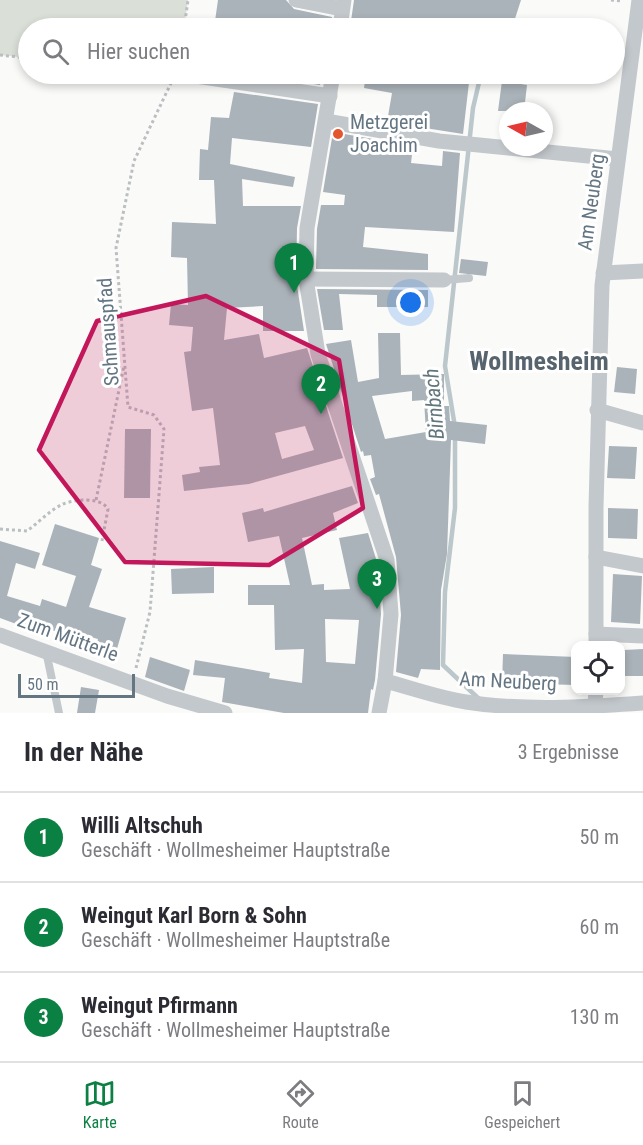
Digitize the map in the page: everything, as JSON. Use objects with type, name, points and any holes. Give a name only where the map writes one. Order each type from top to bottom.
[{"type":"street","points":[[296,0],[343,5]]},
{"type":"street","name":"Am Neuberg","points":[[639,0],[603,273],[597,410],[596,640],[643,636]]},
{"type":"street","points":[[249,84],[330,96]]},
{"type":"street","points":[[332,84],[307,228],[306,279],[318,354],[387,560],[392,605],[385,681],[379,713]]},
{"type":"street","points":[[326,121],[483,146],[618,159]]},
{"type":"street","points":[[603,273],[643,271]]},
{"type":"street","points":[[306,279],[451,278]]},
{"type":"street","points":[[597,410],[643,423]]},
{"type":"street","points":[[596,557],[643,566]]},
{"type":"street","name":"Zum Mütterle","points":[[0,635],[225,713]]},
{"type":"street","name":"Am Neuberg","points":[[385,681],[454,700],[486,705],[595,698],[643,703]]},
{"type":"lane","points":[[451,278],[469,278]]},
{"type":"lane","points":[[46,650],[59,713]]},
{"type":"path","points":[[185,18],[188,0]]},
{"type":"path","points":[[0,55],[18,57]]},
{"type":"path","name":"Schmauspfad","points":[[133,683],[150,612],[164,429],[154,415],[129,407],[116,248],[134,160],[171,84]]},
{"type":"path","points":[[96,500],[125,362]]},
{"type":"path","points":[[0,529],[27,531],[63,504],[96,500],[105,504],[108,509],[102,542]]},
{"type":"highlighted area","points":[[206,296],[339,360],[363,508],[269,565],[125,562],[39,450],[97,321]]},
{"type":"shaded area","points":[[0,0],[188,0],[185,18],[18,18],[18,57],[0,55]]},
{"type":"building","points":[[218,0],[286,0],[294,9],[332,17],[332,18],[215,18]]},
{"type":"building","points":[[354,0],[521,0],[515,18],[351,18]]},
{"type":"building","points":[[365,84],[469,84],[463,134],[387,122],[392,93],[364,88]]},
{"type":"building","points":[[502,84],[527,85],[525,102],[499,102]]},
{"type":"building","points":[[234,92],[318,104],[311,147],[232,138],[230,164],[295,177],[293,187],[242,179],[243,206],[301,206],[297,228],[296,279],[304,331],[263,331],[263,306],[227,308],[224,340],[259,334],[264,358],[307,348],[343,458],[249,484],[184,491],[182,475],[200,472],[199,467],[220,465],[213,408],[192,411],[184,352],[191,351],[193,327],[169,325],[171,304],[188,305],[187,258],[171,257],[172,222],[216,224],[214,180],[199,180],[200,149],[208,150],[211,117],[229,118]],"holes":[[[305,426],[314,450],[282,459],[275,433]]]},
{"type":"building","points":[[333,132],[413,146],[411,163],[442,166],[443,151],[460,153],[454,232],[365,227],[363,247],[428,254],[428,270],[316,269],[317,229],[321,205],[344,205],[345,195],[323,192]]},
{"type":"building","points":[[461,259],[488,262],[486,276],[459,273]]},
{"type":"building","points":[[317,289],[428,290],[428,307],[377,307],[377,295],[339,294],[343,330],[324,330]]},
{"type":"building","points":[[378,333],[400,333],[401,375],[444,374],[444,406],[449,406],[450,421],[487,425],[485,444],[451,440],[447,554],[441,590],[440,670],[421,669],[418,678],[396,672],[401,615],[396,557],[379,494],[376,495],[370,479],[375,477],[371,455],[364,456],[363,451],[361,452],[326,344],[351,340],[358,382],[379,378]],"holes":[[[412,391],[412,401],[424,400],[426,432],[385,439],[372,396]]]},
{"type":"building","points":[[617,367],[637,369],[635,394],[614,392]]},
{"type":"building","points":[[125,429],[151,429],[150,498],[124,498]]},
{"type":"building","points":[[609,446],[637,447],[635,479],[607,478]]},
{"type":"building","points":[[352,486],[358,503],[333,513],[337,530],[302,538],[312,585],[324,584],[324,590],[350,589],[339,538],[368,533],[377,562],[381,614],[375,680],[373,690],[371,689],[368,713],[284,713],[222,702],[225,678],[193,675],[195,660],[270,673],[269,678],[302,683],[304,649],[275,650],[274,605],[248,605],[248,585],[290,585],[279,536],[248,542],[242,513],[263,508],[264,512]],"holes":[[[325,619],[359,620],[355,664],[326,662]]]},
{"type":"building","points":[[608,508],[638,509],[637,539],[608,538]]},
{"type":"building","points":[[55,524],[99,538],[91,565],[102,569],[89,607],[126,618],[116,652],[96,646],[98,639],[73,632],[72,636],[48,629],[46,635],[0,618],[0,541],[40,553],[35,569],[16,563],[7,596],[40,606],[42,599],[66,607],[76,576],[42,565]]},
{"type":"building","points":[[214,567],[214,593],[172,594],[171,569]]},
{"type":"building","points":[[613,574],[642,576],[640,624],[611,622]]},
{"type":"building","points":[[643,649],[643,676],[625,676],[625,650]]},
{"type":"building","points":[[503,654],[571,657],[571,685],[502,683]]},
{"type":"building","points":[[150,657],[190,670],[184,691],[145,677]]},
{"type":"building","points":[[81,687],[99,690],[95,713],[77,713]]},
{"type":"waterway","name":"Birnbach","points":[[455,427],[445,366],[473,108],[479,84]]},
{"type":"waterway","name":"Birnbach","points":[[455,436],[455,508],[445,592],[443,665],[479,699]]},
{"type":"place","name":"Metzgerei Joachim","points":[[338,134]]},
{"type":"place","name":"Willi Altschuh","points":[[294,293]]},
{"type":"place","name":"Weingut Karl Born & Sohn","points":[[321,414]]},
{"type":"place","name":"Weingut Pfirmann","points":[[377,609]]},
{"type":"district","name":"Wollmesheim","points":[[539,361]]}]
